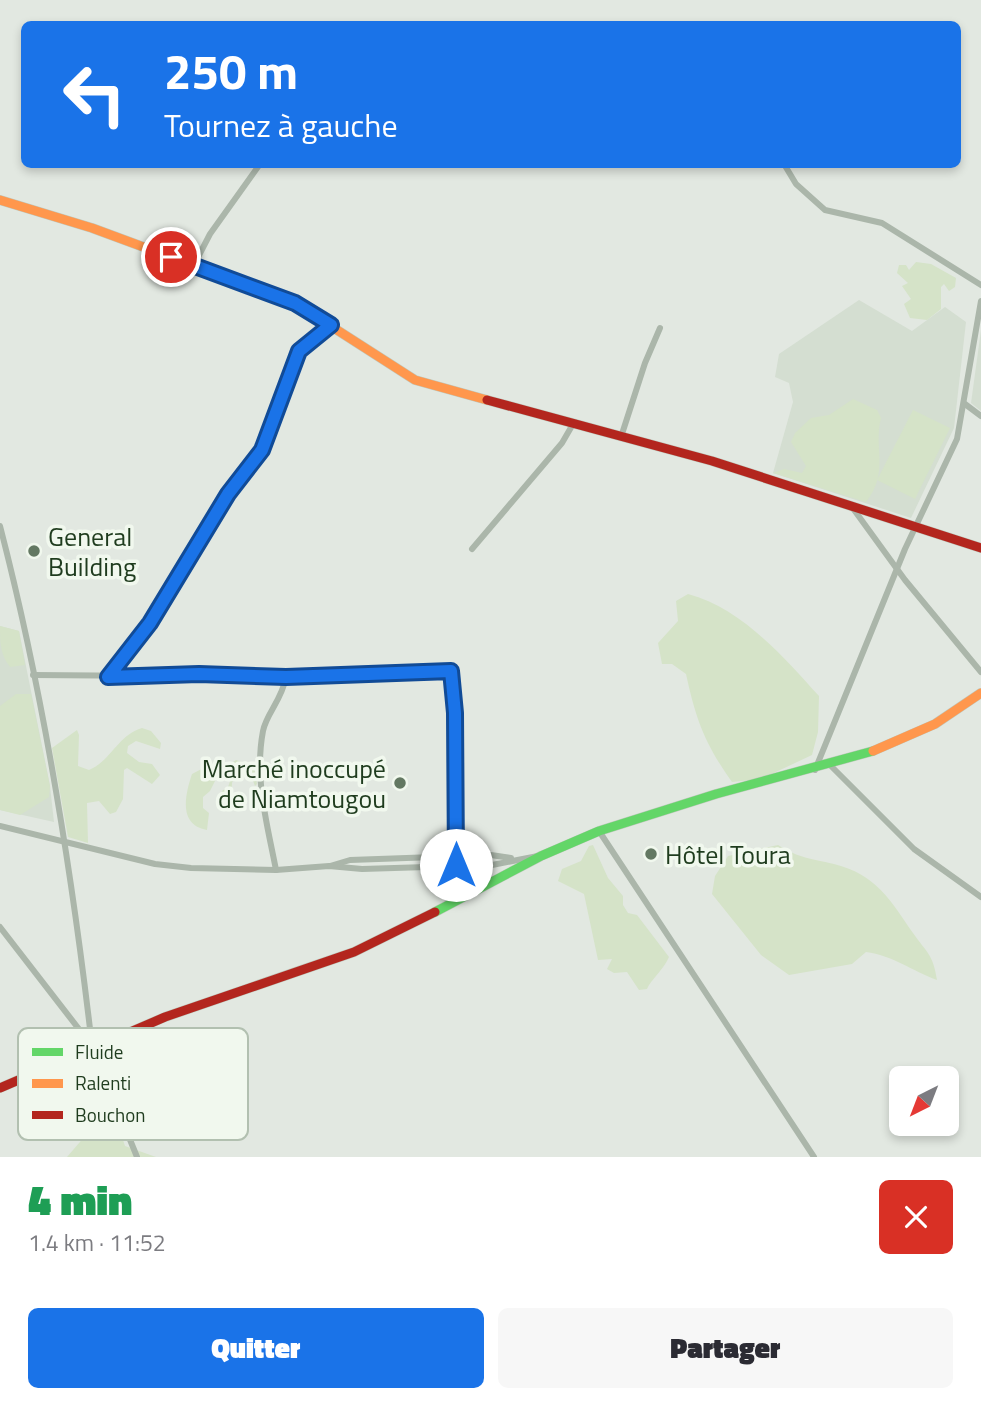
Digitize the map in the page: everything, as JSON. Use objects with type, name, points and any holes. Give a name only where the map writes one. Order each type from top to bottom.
[{"type":"street","points":[[194,265],[210,234],[257,168]]},
{"type":"street","points":[[786,168],[796,184],[825,210],[882,223],[981,285]]},
{"type":"street","points":[[0,200],[92,228],[295,303],[415,380],[712,461],[981,548]]},
{"type":"street","points":[[815,770],[916,526],[957,439],[981,301]]},
{"type":"street","points":[[108,677],[150,623],[228,494],[262,450],[299,351],[331,325]]},
{"type":"street","points":[[621,437],[645,363],[660,328]]},
{"type":"street","points":[[965,404],[981,416]]},
{"type":"street","points":[[472,549],[562,443],[573,424]]},
{"type":"street","points":[[852,508],[981,672]]},
{"type":"street","points":[[0,526],[22,613],[63,841],[89,1028]]},
{"type":"street","points":[[33,675],[108,677],[199,674],[286,677],[454,673],[456,865]]},
{"type":"street","points":[[275,870],[260,787],[261,757],[264,728],[279,704],[286,677]]},
{"type":"street","points":[[137,1028],[354,952],[514,873],[541,856],[599,831],[716,794],[857,758],[935,724],[981,693]]},
{"type":"street","points":[[831,765],[914,849],[981,897]]},
{"type":"street","points":[[0,826],[155,864],[275,870],[329,866],[363,859],[491,855],[516,859]]},
{"type":"street","points":[[599,831],[814,1157]]},
{"type":"street","points":[[329,866],[362,869],[492,864],[541,856]]},
{"type":"street","points":[[362,869],[363,859]]},
{"type":"street","points":[[402,859],[402,867]]},
{"type":"street","points":[[0,927],[78,1028]]},
{"type":"street","points":[[0,1088],[18,1080]]},
{"type":"street","points":[[130,1140],[137,1157]]},
{"type":"shaded area","points":[[859,300],[912,331],[945,307],[966,322],[954,428],[911,518],[773,473],[793,402],[789,383],[775,377],[779,354]]},
{"type":"shaded area","points":[[981,330],[981,411],[971,403]]},
{"type":"shaded area","points":[[0,626],[19,631],[50,786],[54,822],[0,810]]},
{"type":"green space","points":[[916,262],[931,264],[956,278],[955,287],[949,291],[944,284],[941,287],[941,309],[927,320],[910,318],[904,304],[911,299],[902,286],[908,283],[897,273],[899,265],[906,265],[909,270]]},
{"type":"green space","points":[[853,399],[877,410],[881,418],[879,470],[873,491],[866,502],[773,473],[784,469],[802,473],[806,466],[791,442],[795,433],[811,418],[829,415]]},
{"type":"green space","points":[[913,410],[950,428],[915,499],[877,480]]},
{"type":"green space","points":[[688,594],[726,610],[744,622],[776,650],[819,696],[818,732],[812,755],[761,779],[732,782],[703,731],[686,674],[672,664],[662,664],[658,643],[678,621],[676,601]]},
{"type":"green space","points":[[0,626],[19,631],[25,665],[10,667],[4,658]]},
{"type":"green space","points":[[16,694],[31,694],[50,786],[49,797],[20,815],[0,810],[0,706]]},
{"type":"green space","points":[[142,728],[151,731],[161,743],[160,749],[136,741],[128,746],[127,753],[139,762],[152,764],[160,775],[152,784],[127,768],[124,770],[123,799],[116,812],[110,814],[99,801],[87,803],[88,843],[68,837],[52,748],[77,730],[78,766],[89,770],[103,761],[127,736]]},
{"type":"green space","points":[[236,760],[254,766],[257,784],[255,786],[249,770],[237,772],[232,781],[232,790],[243,804],[229,806],[231,793],[223,795],[222,791],[228,787],[234,770],[217,777],[210,791],[203,797],[203,808],[209,813],[207,830],[198,827],[191,822],[186,808],[192,774],[211,764],[224,768]]},
{"type":"green space","points":[[593,845],[608,878],[623,896],[623,905],[628,913],[637,915],[669,957],[647,989],[639,990],[627,972],[614,973],[607,969],[612,959],[598,960],[584,894],[558,881],[562,869],[581,861],[589,846]]},
{"type":"green space","points":[[778,845],[799,856],[849,869],[872,882],[889,900],[929,954],[937,980],[893,960],[866,952],[852,964],[789,975],[761,955],[712,894],[715,876],[728,856]]},
{"type":"green space","points":[[82,1140],[123,1140],[125,1146],[156,1157],[67,1157]]},
{"type":"traffic: fast","points":[[435,912],[541,856],[599,831],[716,794],[873,751]]},
{"type":"traffic: slow","points":[[0,200],[92,228],[295,303],[415,380],[487,400]]},
{"type":"traffic: slow","points":[[873,751],[935,724],[981,693]]},
{"type":"traffic: jam","points":[[487,400],[712,461],[981,548]]},
{"type":"traffic: jam","points":[[139,1028],[354,952],[435,912]]},
{"type":"traffic: jam","points":[[0,1088],[18,1080]]},
{"type":"place","name":"General Building","points":[[34,551]]},
{"type":"place","name":"Marché inoccupé de Niamtougou","points":[[400,783]]},
{"type":"place","name":"Hôtel Toura","points":[[651,854]]},
{"type":"route","points":[[171,257],[295,303],[331,325],[299,351],[262,450],[228,494],[168,589],[150,623],[108,677],[199,674],[286,677],[451,671],[454,673],[456,865]]}]
